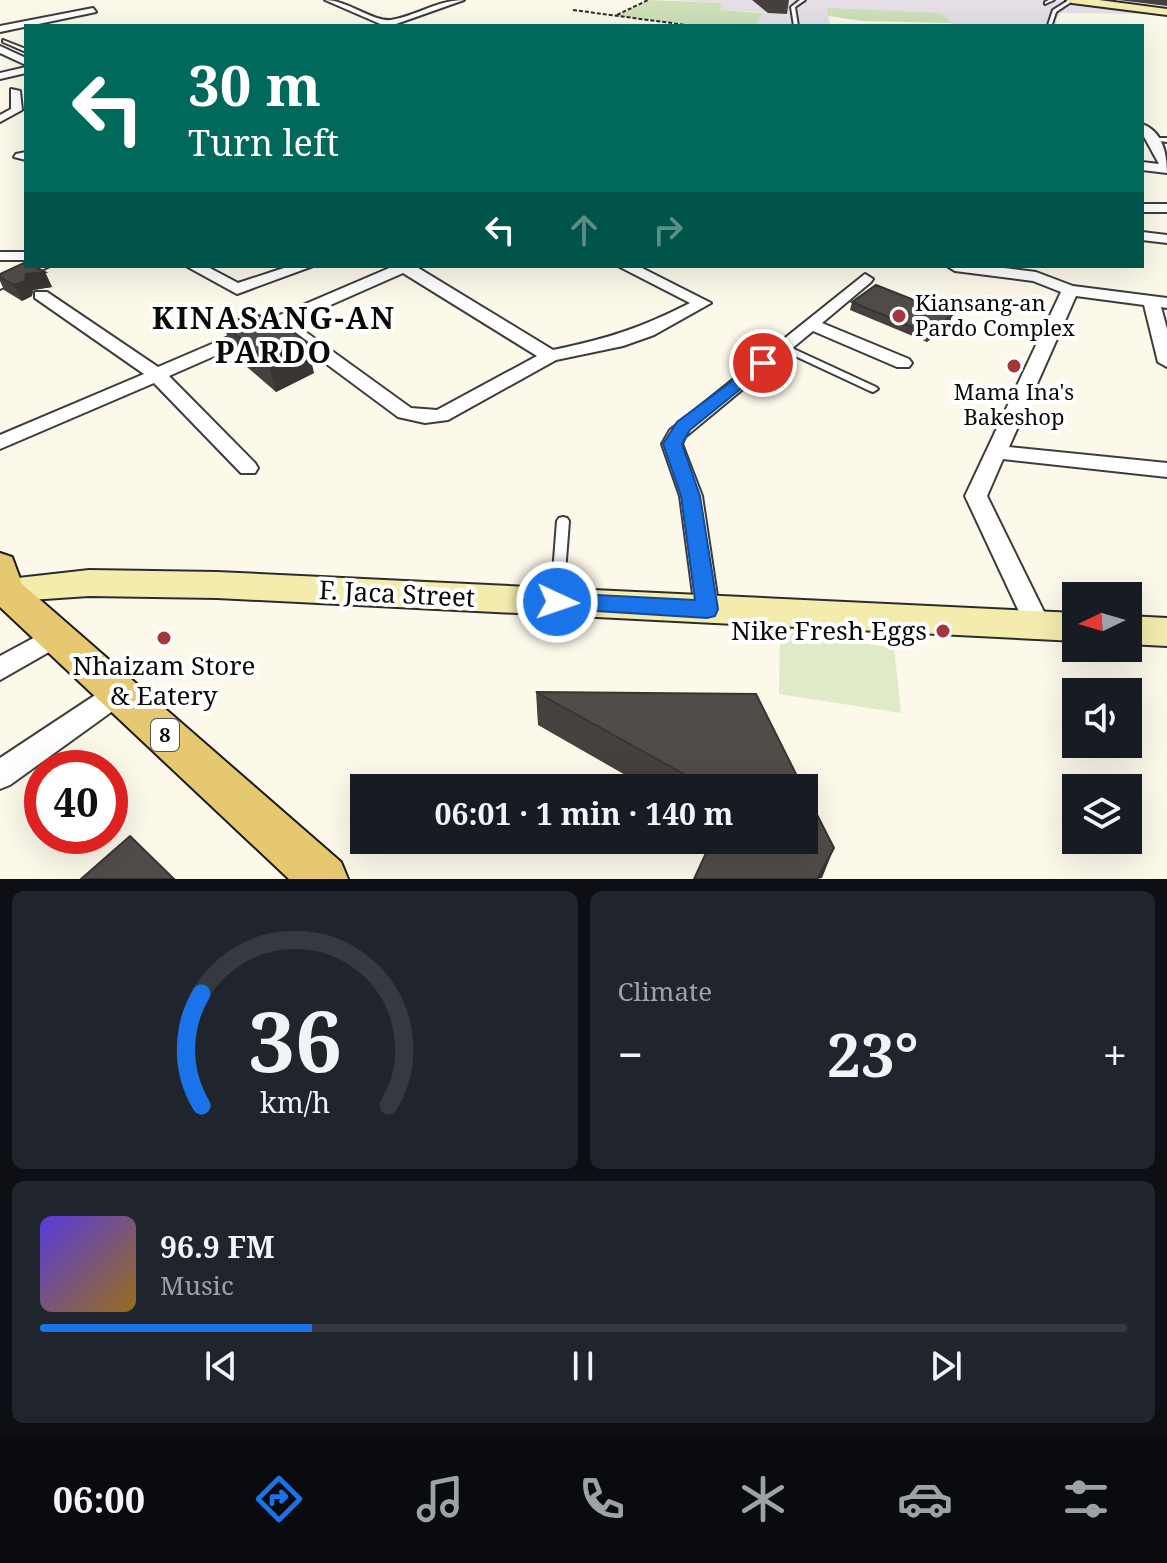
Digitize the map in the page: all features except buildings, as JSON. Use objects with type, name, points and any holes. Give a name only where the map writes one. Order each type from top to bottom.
[{"type":"main road","name":"8","points":[[2,583],[54,637],[324,879]]},
{"type":"street","points":[[329,0],[392,24],[460,0]]},
{"type":"street","points":[[1072,0],[1167,12]]},
{"type":"street","points":[[46,8],[61,5],[80,13]]},
{"type":"street","points":[[0,29],[93,10]]},
{"type":"street","points":[[0,19],[12,26]]},
{"type":"street","points":[[2,44],[24,38]]},
{"type":"street","points":[[2,44],[24,59]]},
{"type":"street","points":[[0,65],[24,59]]},
{"type":"street","points":[[0,76],[24,59]]},
{"type":"street","points":[[1,119],[17,110],[15,91]]},
{"type":"street","points":[[1,119],[24,122]]},
{"type":"street","points":[[1144,166],[1167,169],[1152,132]]},
{"type":"street","points":[[1146,208],[1167,208]]},
{"type":"street","points":[[1146,208],[1167,227]]},
{"type":"street","points":[[1144,236],[1167,239]]},
{"type":"street","points":[[0,256],[24,256]]},
{"type":"street","points":[[0,284],[37,268]]},
{"type":"street","points":[[198,268],[237,289],[299,268]]},
{"type":"street","points":[[0,443],[403,268]]},
{"type":"street","points":[[407,268],[550,356]]},
{"type":"street","points":[[279,321],[405,413],[441,416],[550,356],[617,342],[648,331],[703,303],[630,268]]},
{"type":"street","points":[[970,268],[1036,277],[1070,290],[1159,302],[1167,362]]},
{"type":"street","points":[[707,609],[691,496],[672,444],[684,426],[865,279]]},
{"type":"street","points":[[1038,626],[976,496],[1070,290]]},
{"type":"street","points":[[41,295],[156,374],[248,468]]},
{"type":"street","points":[[811,324],[903,363]]},
{"type":"street","points":[[995,452],[1167,470]]},
{"type":"street","name":"F. Jaca Street","points":[[2,583],[217,585],[1062,627]]},
{"type":"street","points":[[1142,631],[1167,632]]},
{"type":"street","points":[[0,669],[54,637]]},
{"type":"street","points":[[0,775],[118,692]]},
{"type":"lane","points":[[796,24],[793,7],[803,0]]},
{"type":"lane","points":[[1046,3],[1052,0]]},
{"type":"lane","points":[[1050,24],[1054,11],[1072,0]]},
{"type":"lane","points":[[783,347],[873,389]]},
{"type":"lane","points":[[557,602],[563,521]]},
{"type":"path","points":[[615,16],[648,0]]},
{"type":"path","points":[[573,10],[678,24]]},
{"type":"shaded area","points":[[668,0],[1058,0],[1144,11],[1143,14],[1061,13],[1056,24],[951,24],[942,13],[828,16],[830,24],[758,24],[762,12],[719,10],[721,3]]},
{"type":"green space","points":[[649,0],[722,3],[720,10],[763,13],[758,24],[684,24],[618,16]]},
{"type":"green space","points":[[827,8],[942,13],[951,23],[863,21],[828,16]]},
{"type":"green space","points":[[780,631],[894,648],[901,713],[779,694]]},
{"type":"place","name":"Kiansang-an Pardo Complex","points":[[899,316]]},
{"type":"place","name":"Mama Ina's Bakeshop","points":[[1014,366]]},
{"type":"place","name":"Nike Fresh Eggs","points":[[943,631]]},
{"type":"place","name":"Nhaizam Store & Eatery","points":[[164,638]]},
{"type":"district","name":"KINASANG-AN PARDO","points":[[274,336]]},
{"type":"route","points":[[557,602],[707,609],[691,496],[672,444],[684,426],[763,363]]}]
